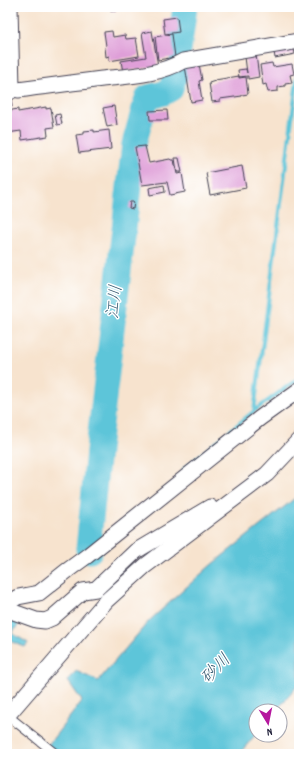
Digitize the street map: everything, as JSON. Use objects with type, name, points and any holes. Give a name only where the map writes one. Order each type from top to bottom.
[{"type":"street","points":[[10,7],[9,90],[159,71],[183,61],[299,41]]},
{"type":"street","points":[[7,603],[18,597],[39,593],[260,418],[299,390]]},
{"type":"street","points":[[7,716],[106,601],[146,566],[267,474],[299,440]]},
{"type":"street","points":[[7,607],[8,610],[36,620],[45,621],[52,618],[83,591],[96,589],[136,551],[213,505],[225,506]]},
{"type":"lane","points":[[7,716],[56,754]]},
{"type":"water","name":"砂川","points":[[299,495],[299,684],[283,703],[248,703],[248,743],[239,754],[41,754],[82,701],[68,681],[76,671],[98,681],[149,621],[211,565]]},
{"type":"water","points":[[19,619],[20,623],[12,633],[28,643],[25,647],[7,640],[7,620]]},
{"type":"building","points":[[111,7],[115,7],[116,11],[111,11]]},
{"type":"building","points":[[177,17],[179,32],[165,34],[163,19]]},
{"type":"building","points":[[112,31],[113,37],[125,35],[126,39],[136,38],[139,56],[109,61],[109,56],[106,57],[104,32]]},
{"type":"building","points":[[152,31],[158,66],[123,72],[121,61],[146,57],[142,33]]},
{"type":"building","points":[[172,34],[175,57],[158,60],[155,37]]},
{"type":"building","points":[[294,49],[295,54],[275,58],[274,52]]},
{"type":"building","points":[[256,55],[259,77],[248,79],[248,76],[239,77],[238,70],[246,69],[247,73],[245,57]]},
{"type":"building","points":[[272,63],[273,67],[292,64],[294,74],[290,75],[292,83],[278,87],[278,91],[268,92],[266,84],[263,85],[260,65]]},
{"type":"building","points":[[199,64],[202,80],[199,81],[202,100],[191,102],[185,66]]},
{"type":"building","points":[[239,76],[239,78],[246,77],[248,94],[212,102],[209,83],[215,80]]},
{"type":"building","points":[[11,99],[12,107],[7,108],[7,100]]},
{"type":"building","points":[[114,106],[117,125],[107,127],[103,108]]},
{"type":"building","points":[[46,107],[46,109],[51,108],[54,127],[47,128],[48,136],[22,140],[21,131],[7,133],[7,111],[18,109],[18,112]]},
{"type":"building","points":[[167,110],[168,120],[150,120],[149,111]]},
{"type":"building","points":[[60,114],[62,124],[57,125],[55,115]]},
{"type":"building","points":[[94,130],[94,132],[109,130],[111,149],[79,153],[76,135],[84,134],[84,131]]},
{"type":"building","points":[[145,146],[149,163],[170,159],[174,160],[177,174],[182,173],[185,192],[170,195],[167,182],[142,185],[135,147]]},
{"type":"building","points":[[175,158],[179,158],[182,172],[177,172]]},
{"type":"building","points":[[242,166],[246,188],[210,195],[206,173]]},
{"type":"building","points":[[164,185],[165,192],[150,195],[149,188]]},
{"type":"building","points":[[130,202],[134,202],[133,209],[129,208]]},
{"type":"waterway","name":"江川","points":[[179,50],[185,7]]},
{"type":"waterway","points":[[184,469],[254,411],[299,65]]},
{"type":"waterway","name":"江川","points":[[90,551],[88,549],[99,441],[134,144],[148,97],[164,93],[171,89],[176,71]]},
{"type":"waterway","points":[[254,411],[299,378]]}]
